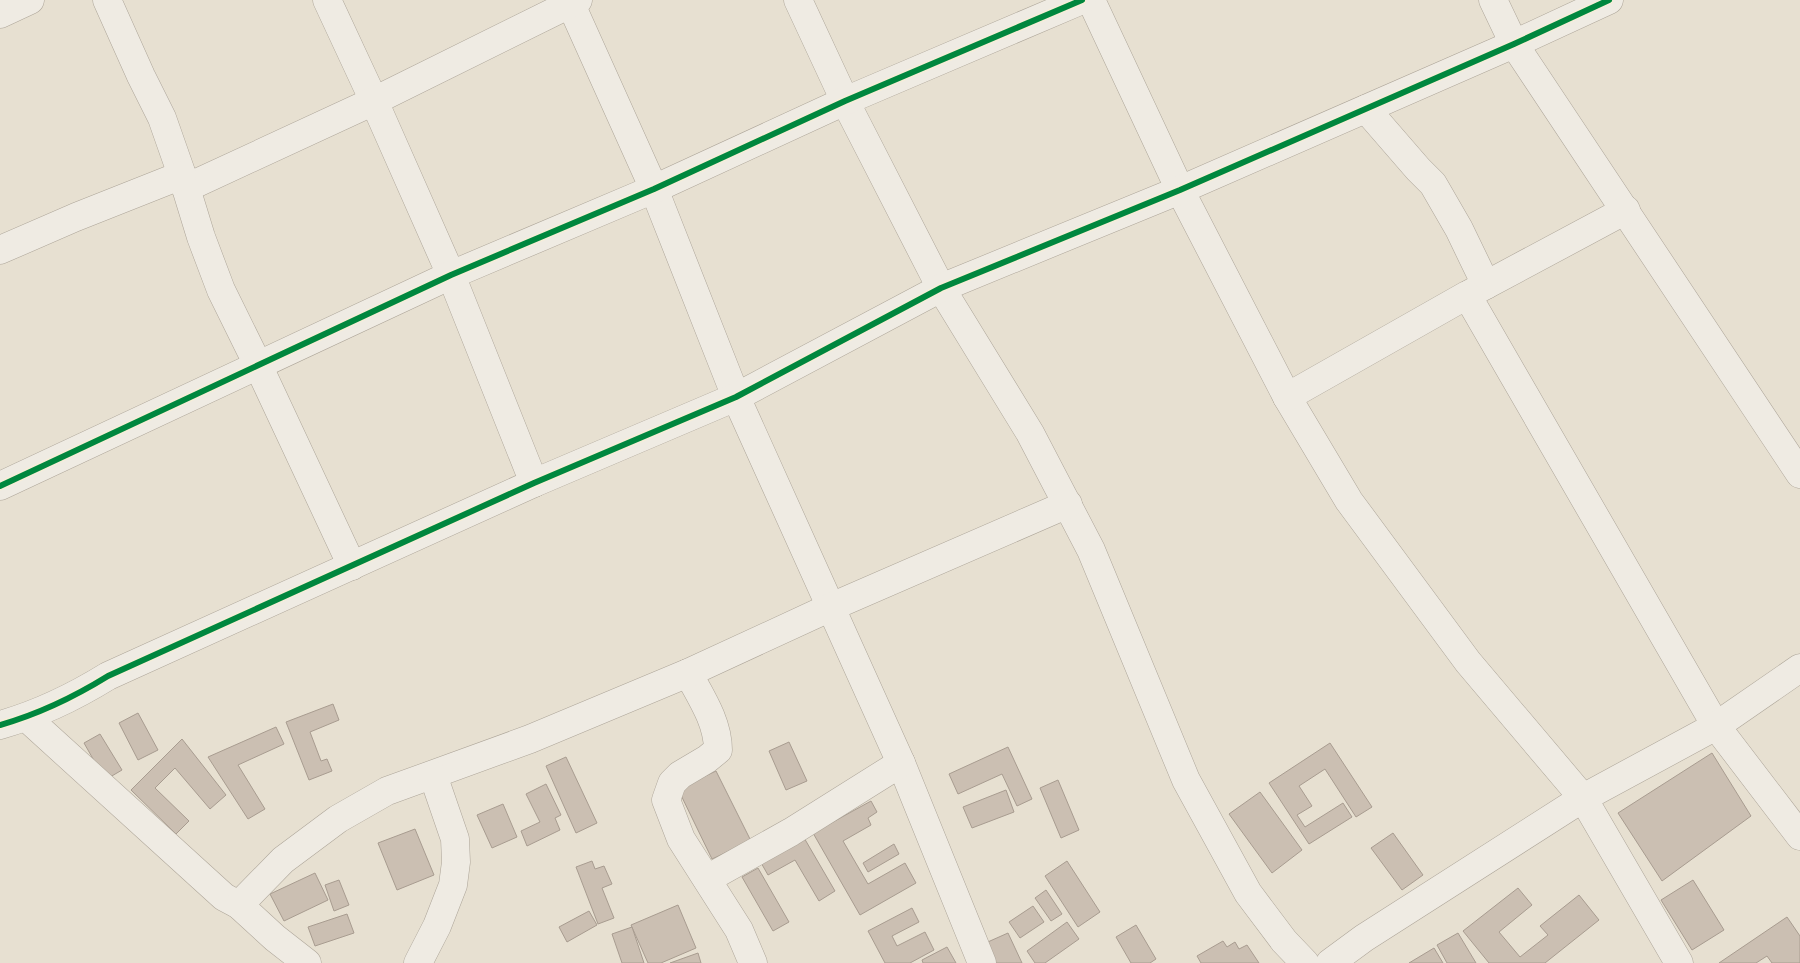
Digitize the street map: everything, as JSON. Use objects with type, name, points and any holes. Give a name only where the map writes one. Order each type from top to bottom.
[{"type":"street","points":[[0,14],[30,0]]},
{"type":"street","points":[[107,0],[140,76],[162,118],[201,237],[221,290],[352,566]]},
{"type":"street","points":[[327,0],[451,275],[534,483]]},
{"type":"street","points":[[798,0],[845,101],[941,288],[1030,433],[1091,550],[1186,780],[1248,893],[1284,941],[1305,963]]},
{"type":"street","points":[[0,486],[451,275],[654,189],[845,101],[1082,0]]},
{"type":"street","points":[[1091,0],[1180,190],[1287,397],[1354,509],[1468,662],[1583,798],[1679,963]]},
{"type":"street","points":[[1493,0],[1514,44],[1800,474]]},
{"type":"street","points":[[0,725],[27,718],[78,694],[108,676],[534,483],[736,397],[941,288],[1180,190],[1514,44],[1609,0]]},
{"type":"street","points":[[0,250],[76,217],[184,181],[374,101],[572,1],[654,189],[736,397],[901,763],[982,963]]},
{"type":"street","points":[[1366,109],[1433,184],[1459,229],[1477,290],[1716,726],[1800,836]]},
{"type":"street","points":[[1287,397],[1477,290],[1626,210]]},
{"type":"street","points":[[239,906],[283,860],[338,819],[386,792],[530,739],[688,673],[831,607],[1068,504]]},
{"type":"street","points":[[1330,963],[1372,933],[1583,798],[1716,726],[1800,668]]},
{"type":"street","points":[[688,673],[707,707],[718,737],[718,750],[680,775],[672,783],[666,800],[681,839],[739,930],[753,963]]},
{"type":"street","points":[[27,718],[224,897],[239,906],[307,963]]},
{"type":"street","points":[[707,879],[791,832],[901,763]]},
{"type":"street","points":[[418,963],[437,926],[453,885],[456,862],[455,839],[432,775]]},
{"type":"building","points":[[333,704],[339,720],[310,732],[321,761],[327,759],[332,771],[309,780],[286,722]]},
{"type":"building","points":[[138,713],[158,750],[138,760],[119,723]]},
{"type":"building","points":[[276,727],[284,744],[238,765],[265,809],[248,819],[208,757]]},
{"type":"building","points":[[100,734],[122,770],[105,780],[84,743]]},
{"type":"building","points":[[182,739],[226,795],[210,809],[175,768],[155,788],[189,821],[176,834],[131,790]]},
{"type":"building","points":[[789,742],[807,781],[786,790],[769,751]]},
{"type":"building","points":[[1330,743],[1372,807],[1356,817],[1325,769],[1299,786],[1312,806],[1297,815],[1305,827],[1343,803],[1352,817],[1309,844],[1269,783]]},
{"type":"building","points":[[1008,747],[1032,799],[1017,806],[1002,774],[958,794],[949,774]]},
{"type":"building","points":[[1712,753],[1751,816],[1662,881],[1618,813]]},
{"type":"building","points":[[566,757],[597,823],[576,833],[546,766]]},
{"type":"building","points":[[716,771],[751,841],[712,859],[678,789]]},
{"type":"building","points":[[1058,780],[1079,830],[1061,838],[1040,788]]},
{"type":"building","points":[[546,784],[561,815],[555,818],[560,830],[527,846],[521,831],[540,822],[526,794]]},
{"type":"building","points":[[1006,790],[1014,812],[972,828],[963,807]]},
{"type":"building","points":[[1260,792],[1302,850],[1272,873],[1229,814]]},
{"type":"building","points":[[871,801],[877,812],[868,818],[871,825],[843,841],[868,884],[905,863],[916,883],[860,915],[813,833]]},
{"type":"building","points":[[503,804],[517,837],[492,848],[477,815]]},
{"type":"building","points":[[415,829],[434,875],[397,890],[378,843]]},
{"type":"building","points":[[1393,833],[1423,875],[1402,890],[1371,848]]},
{"type":"building","points":[[803,836],[835,891],[819,901],[795,860],[768,875],[760,861]]},
{"type":"building","points":[[894,844],[899,854],[868,872],[863,863]]},
{"type":"building","points":[[592,861],[595,869],[604,866],[612,884],[602,888],[614,918],[598,924],[576,867]]},
{"type":"building","points":[[1067,861],[1100,912],[1078,927],[1045,876]]},
{"type":"building","points":[[758,868],[789,922],[773,931],[742,877]]},
{"type":"building","points":[[315,873],[328,900],[284,921],[270,894]]},
{"type":"building","points":[[339,880],[349,905],[334,911],[325,885]]},
{"type":"building","points":[[1693,880],[1724,930],[1692,950],[1661,900]]},
{"type":"building","points":[[1518,888],[1532,905],[1499,932],[1520,957],[1548,935],[1540,926],[1579,895],[1599,920],[1545,963],[1489,963],[1463,931]]},
{"type":"building","points":[[1046,890],[1062,914],[1051,921],[1035,898]]},
{"type":"building","points":[[678,905],[696,948],[661,963],[648,963],[631,925]]},
{"type":"building","points":[[1033,906],[1044,922],[1020,938],[1009,922]]},
{"type":"building","points":[[912,908],[919,922],[892,936],[897,946],[925,932],[934,950],[910,963],[885,963],[868,931]]},
{"type":"building","points":[[589,911],[597,925],[567,942],[559,927]]},
{"type":"building","points":[[347,914],[354,933],[315,946],[308,927]]},
{"type":"building","points":[[1787,917],[1800,936],[1800,963],[1772,963],[1767,956],[1756,963],[1719,963]]},
{"type":"building","points":[[1067,922],[1079,939],[1045,963],[1035,963],[1027,951]]},
{"type":"building","points":[[1136,925],[1156,959],[1150,963],[1131,963],[1116,937]]},
{"type":"building","points":[[632,927],[644,963],[622,963],[612,934]]},
{"type":"building","points":[[1008,933],[1022,963],[990,963],[981,945]]},
{"type":"building","points":[[1458,933],[1476,963],[1447,963],[1437,945]]},
{"type":"building","points":[[1223,941],[1227,947],[1235,942],[1239,949],[1247,945],[1259,963],[1201,963],[1197,956]]},
{"type":"building","points":[[947,947],[956,963],[923,963],[922,960]]},
{"type":"building","points":[[1434,948],[1443,963],[1409,963]]},
{"type":"building","points":[[698,953],[701,963],[670,963]]},
{"type":"cycle path","points":[[0,486],[451,275],[654,189],[845,101],[1082,0]]},
{"type":"cycle path","points":[[0,725],[29,716],[56,704],[108,676],[534,483],[736,397],[941,288],[1180,190],[1514,44],[1609,0]]}]
